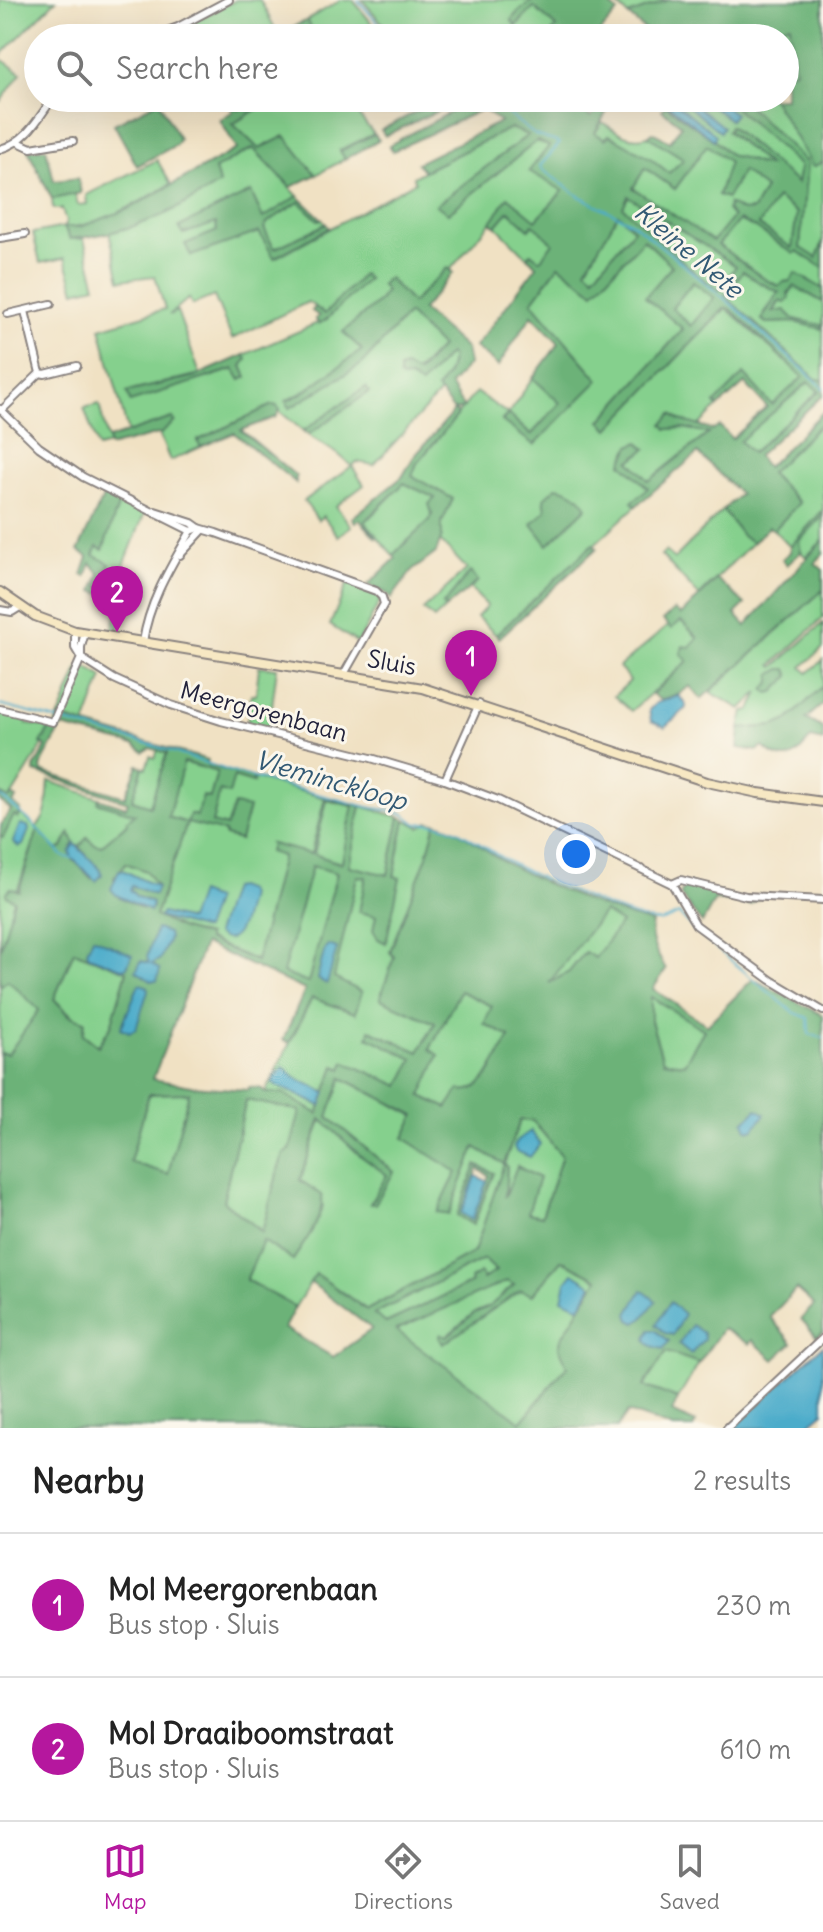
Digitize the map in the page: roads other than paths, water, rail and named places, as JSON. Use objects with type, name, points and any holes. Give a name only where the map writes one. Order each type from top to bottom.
[{"type":"street","points":[[184,24],[229,0]]},
{"type":"street","points":[[0,149],[18,142],[42,112]]},
{"type":"street","points":[[18,142],[31,148],[73,141]]},
{"type":"street","points":[[0,238],[25,234]]},
{"type":"street","points":[[8,314],[51,304]]},
{"type":"street","points":[[25,311],[40,373]]},
{"type":"street","points":[[40,373],[77,366]]},
{"type":"street","points":[[40,373],[1,410],[55,458],[83,477],[144,508],[345,579],[382,597],[384,604],[344,674]]},
{"type":"street","points":[[143,642],[152,605],[178,557],[198,529]]},
{"type":"street","points":[[178,557],[198,529]]},
{"type":"street","name":"Sluis","points":[[0,592],[43,620],[75,631],[423,688],[479,704],[707,782],[823,802]]},
{"type":"street","points":[[0,610],[12,612],[20,607]]},
{"type":"street","points":[[75,631],[75,648],[81,658]]},
{"type":"street","points":[[0,709],[53,722],[81,658],[85,633]]},
{"type":"street","name":"Meergorenbaan","points":[[81,658],[114,679],[194,713],[412,769],[498,800],[672,884],[681,880],[746,896],[823,900]]},
{"type":"street","points":[[445,780],[479,704]]},
{"type":"street","points":[[672,884],[696,925],[781,987],[823,1011]]},
{"type":"street","points":[[727,1428],[823,1338]]},
{"type":"water","points":[[677,112],[687,112],[716,135],[714,140]]},
{"type":"water","points":[[695,112],[704,112],[723,127],[720,132]]},
{"type":"water","points":[[720,112],[735,114],[730,120]]},
{"type":"water","points":[[679,696],[686,708],[665,727],[651,721],[649,710],[656,703]]},
{"type":"water","points":[[20,824],[28,826],[29,830],[23,845],[19,847],[13,842]]},
{"type":"water","points":[[75,844],[100,869],[102,875],[96,881],[72,858],[70,852]]},
{"type":"water","points":[[119,870],[157,887],[154,895],[132,886],[130,890],[137,897],[152,903],[150,911],[116,895],[111,889]]},
{"type":"water","points":[[237,887],[249,895],[245,911],[235,935],[224,939],[216,934],[231,888]]},
{"type":"water","points":[[199,893],[215,899],[204,930],[159,917],[162,913],[189,920]]},
{"type":"water","points":[[156,929],[168,933],[169,939],[160,959],[152,964],[160,970],[157,981],[151,981],[136,971],[141,961],[149,963],[147,957]]},
{"type":"water","points":[[93,937],[132,955],[127,967],[124,969],[89,956],[87,951]]},
{"type":"water","points":[[328,945],[337,948],[327,984],[317,979]]},
{"type":"water","points":[[139,984],[147,986],[148,990],[136,1029],[129,1032],[121,1028]]},
{"type":"water","points":[[284,1067],[294,1077],[326,1093],[321,1106],[273,1084],[274,1078]]},
{"type":"water","points":[[757,1109],[765,1114],[753,1130],[747,1129],[744,1122]]},
{"type":"water","points":[[531,1131],[540,1144],[530,1157],[514,1147]]},
{"type":"water","points":[[476,1176],[487,1181],[472,1220],[461,1213]]},
{"type":"water","points":[[573,1273],[592,1285],[580,1307],[562,1299],[566,1282]]},
{"type":"water","points":[[642,1290],[656,1301],[636,1323],[630,1320],[628,1314]]},
{"type":"water","points":[[670,1302],[684,1314],[673,1335],[656,1325]]},
{"type":"water","points":[[692,1325],[703,1333],[704,1339],[691,1354],[679,1344]]},
{"type":"water","points":[[650,1330],[655,1330],[669,1341],[663,1349],[649,1343],[646,1338]]},
{"type":"water","points":[[823,1345],[823,1412],[804,1428],[734,1428]]},
{"type":"waterway","name":"Kleine Nete","points":[[358,0],[379,24]]},
{"type":"waterway","name":"Kleine Nete","points":[[505,112],[535,135],[560,143],[540,166],[543,170],[579,196],[634,224],[743,314],[823,388]]},
{"type":"waterway","name":"Vleminckloop","points":[[0,705],[152,745],[236,773],[394,811],[417,824],[441,825],[463,834],[518,867],[610,907],[650,920],[662,921],[679,914],[793,1012],[808,1018],[809,1034],[823,1038]]},
{"type":"waterway","points":[[0,796],[28,819],[64,857],[72,858]]},
{"type":"place","name":"Mol Draaiboomstraat","points":[[117,632]]},
{"type":"place","name":"Mol Meergorenbaan","points":[[471,696]]}]
